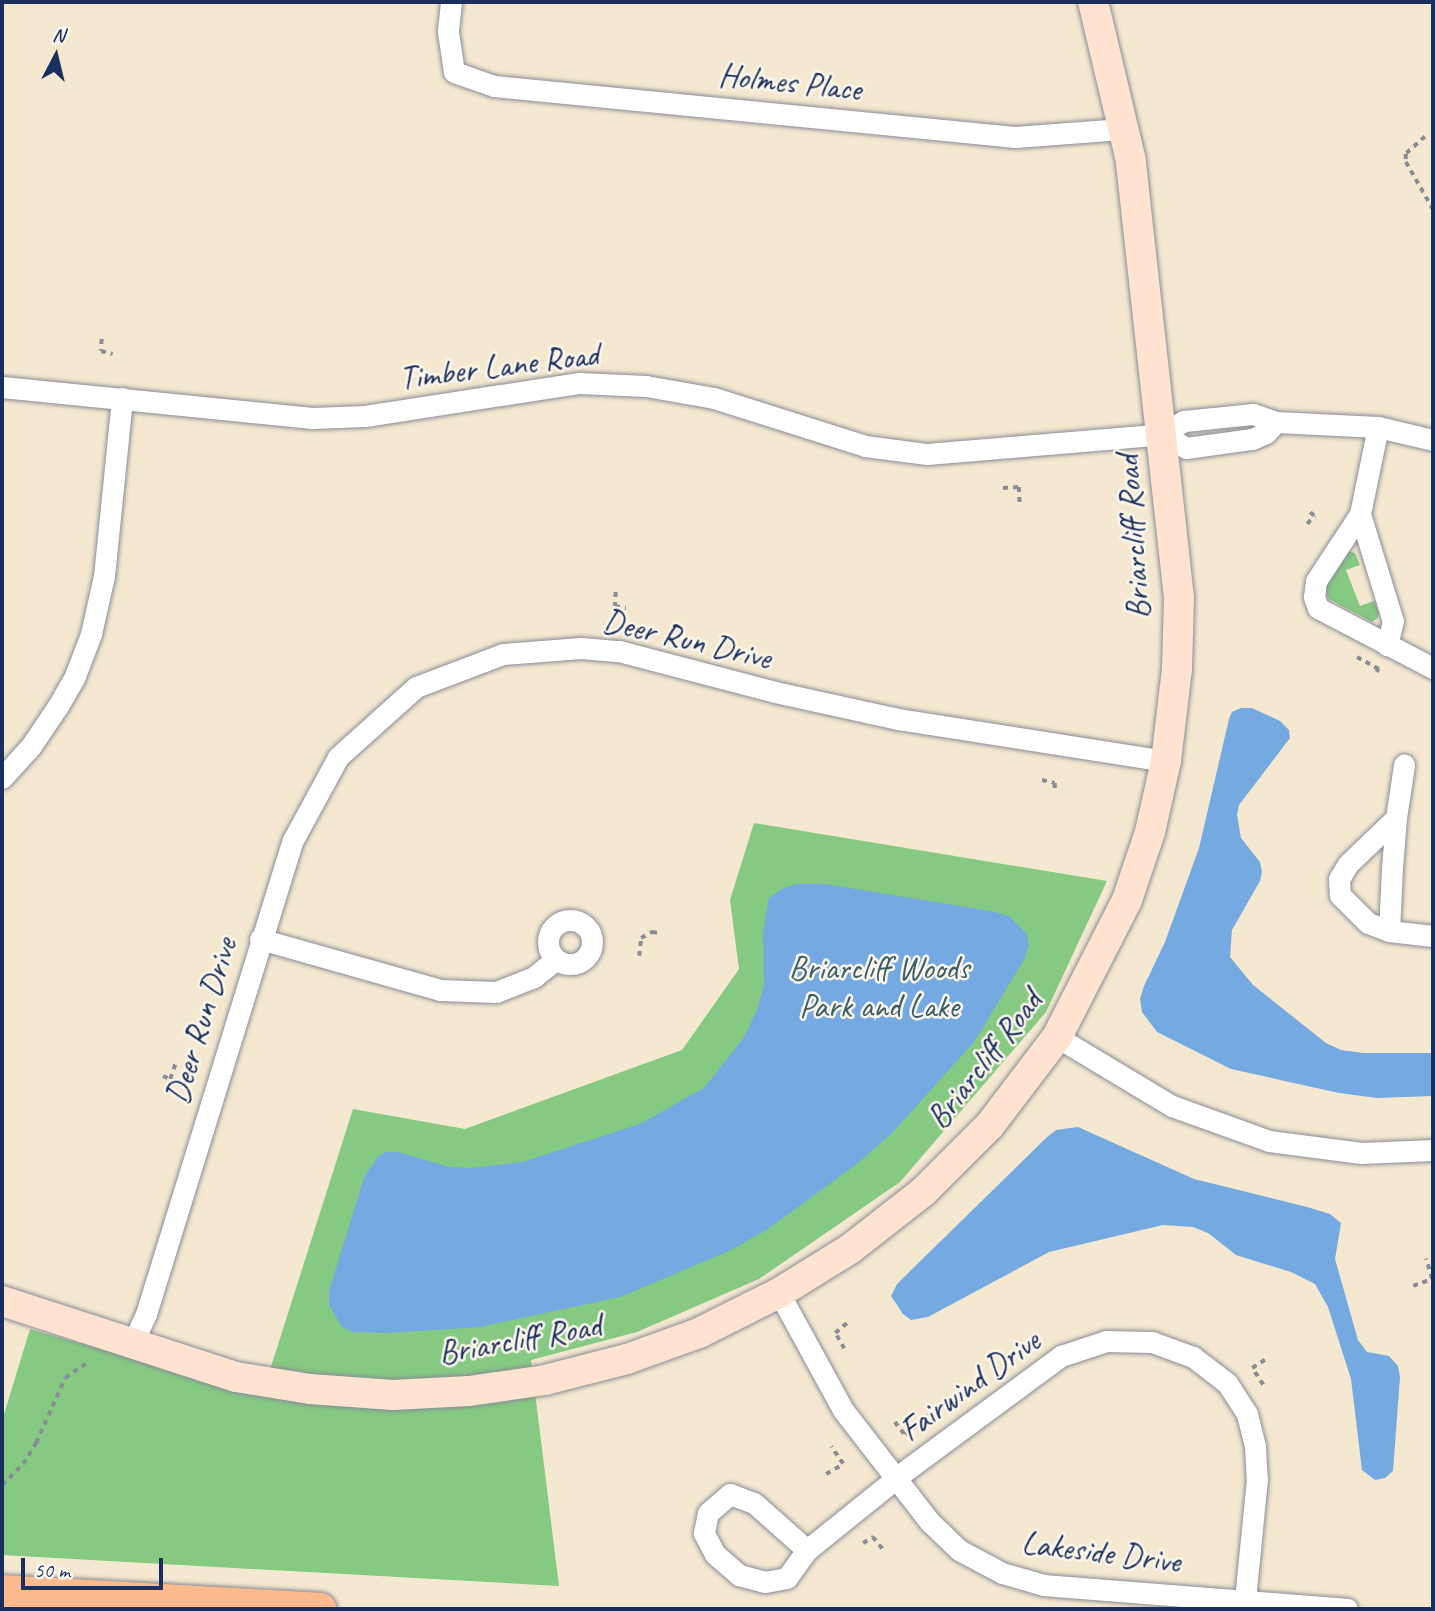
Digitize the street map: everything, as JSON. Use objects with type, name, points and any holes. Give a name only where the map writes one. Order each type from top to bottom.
[{"type":"main road","points":[[2,1591],[319,1609]]},
{"type":"street","name":"Holmes Place","points":[[451,2],[448,32],[454,72],[494,86],[1015,137],[1122,129]]},
{"type":"street","name":"Briarcliff Road","points":[[2,1301],[236,1377],[310,1389],[393,1395],[469,1391],[545,1380],[627,1359],[699,1333],[779,1293],[850,1249],[923,1192],[990,1125],[1057,1037],[1127,900],[1150,832],[1166,761],[1177,669],[1180,598],[1131,161],[1093,2]]},
{"type":"street","name":"Timber Lane Road","points":[[2,387],[312,418],[365,416],[579,383],[646,386],[714,398],[865,446],[928,454],[1163,434],[1186,421],[1253,414],[1276,422],[1378,427],[1433,440]]},
{"type":"street","points":[[2,778],[31,746],[58,706],[75,676],[91,635],[104,576],[122,398]]},
{"type":"street","points":[[1378,427],[1360,514],[1316,581],[1314,597],[1318,608],[1433,668]]},
{"type":"street","points":[[1360,514],[1393,621],[1387,645]]},
{"type":"street","name":"Deer Run Drive","points":[[133,1342],[146,1314],[260,939],[293,840],[338,757],[416,687],[503,654],[581,648],[619,651],[775,692],[898,719],[1166,761]]},
{"type":"street","points":[[1389,931],[1396,818],[1404,765]]},
{"type":"street","points":[[1396,818],[1348,864],[1339,879],[1340,895],[1368,923],[1389,931],[1433,936]]},
{"type":"street","points":[[260,939],[440,990],[496,992],[534,977],[555,960]]},
{"type":"street","points":[[1057,1037],[1172,1106],[1269,1141],[1360,1153],[1433,1150]]},
{"type":"street","name":"Lakeside Drive","points":[[779,1293],[843,1410],[895,1480],[930,1522],[959,1550],[1002,1573],[1044,1585],[1347,1609]]},
{"type":"street","name":"Fairwind Drive","points":[[807,1550],[754,1503],[730,1494],[708,1513],[704,1533],[715,1554],[739,1575],[765,1582],[787,1578],[807,1550],[895,1480],[1061,1356],[1106,1341],[1152,1342],[1193,1357],[1227,1383],[1247,1414],[1255,1446],[1257,1479],[1245,1600]]},
{"type":"path","points":[[1425,137],[1406,154],[1406,162],[1433,209]]},
{"type":"path","points":[[102,339],[101,351],[113,354]]},
{"type":"path","points":[[1003,488],[1019,487],[1020,506]]},
{"type":"path","points":[[1307,524],[1314,516],[1308,511]]},
{"type":"path","points":[[616,592],[614,606],[626,608]]},
{"type":"path","points":[[1357,657],[1380,668],[1377,672]]},
{"type":"path","points":[[1042,780],[1055,783],[1055,790]]},
{"type":"path","points":[[639,956],[641,938],[652,932],[660,933]]},
{"type":"path","points":[[163,1076],[170,1079],[176,1062]]},
{"type":"path","points":[[1413,1286],[1432,1279],[1426,1259]]},
{"type":"path","points":[[844,1349],[835,1333],[847,1323]]},
{"type":"path","points":[[1264,1385],[1252,1368],[1269,1357]]},
{"type":"path","points":[[2,1485],[23,1464],[36,1443],[65,1378],[88,1362]]},
{"type":"path","points":[[895,1422],[905,1435],[931,1413]]},
{"type":"path","points":[[827,1474],[843,1464],[831,1447]]},
{"type":"path","points":[[863,1543],[873,1537],[886,1552]]},
{"type":"green space","points":[[1345,550],[1355,553],[1360,565],[1346,570],[1360,606],[1374,601],[1379,612],[1378,618],[1372,622],[1329,599],[1325,591],[1328,574]]},
{"type":"green space","name":"Briarcliff Woods Park and Lake","points":[[754,823],[1107,881],[1046,1012],[900,1182],[759,1279],[637,1332],[531,1360],[559,1586],[2,1555],[2,1421],[30,1329],[262,1395],[353,1109],[465,1129],[682,1050],[739,969],[730,900]]},
{"type":"water","points":[[1241,708],[1252,708],[1280,721],[1289,730],[1290,738],[1239,805],[1237,815],[1241,838],[1260,862],[1262,872],[1260,881],[1232,930],[1230,957],[1253,985],[1326,1043],[1341,1050],[1363,1053],[1433,1053],[1433,1096],[1377,1098],[1339,1093],[1231,1069],[1157,1032],[1142,1012],[1140,999],[1144,986],[1165,942],[1199,848],[1229,719],[1232,712]]},
{"type":"water","points":[[796,884],[825,884],[991,911],[1009,916],[1027,934],[1029,945],[1024,960],[974,1042],[893,1132],[858,1163],[768,1229],[729,1251],[620,1297],[480,1327],[388,1333],[353,1332],[342,1327],[329,1305],[329,1291],[364,1178],[378,1156],[386,1152],[398,1152],[449,1167],[472,1168],[523,1162],[640,1124],[704,1088],[745,1036],[758,1007],[764,985],[763,932],[769,898]]},
{"type":"water","points":[[1078,1127],[1194,1179],[1307,1207],[1330,1214],[1341,1223],[1335,1259],[1358,1340],[1367,1352],[1389,1356],[1398,1366],[1400,1377],[1393,1471],[1385,1478],[1375,1480],[1362,1470],[1351,1379],[1328,1307],[1315,1284],[1291,1272],[1236,1255],[1208,1233],[1193,1227],[1163,1225],[1049,1252],[928,1317],[911,1320],[903,1314],[891,1296],[897,1284],[1046,1138],[1056,1130]]}]
